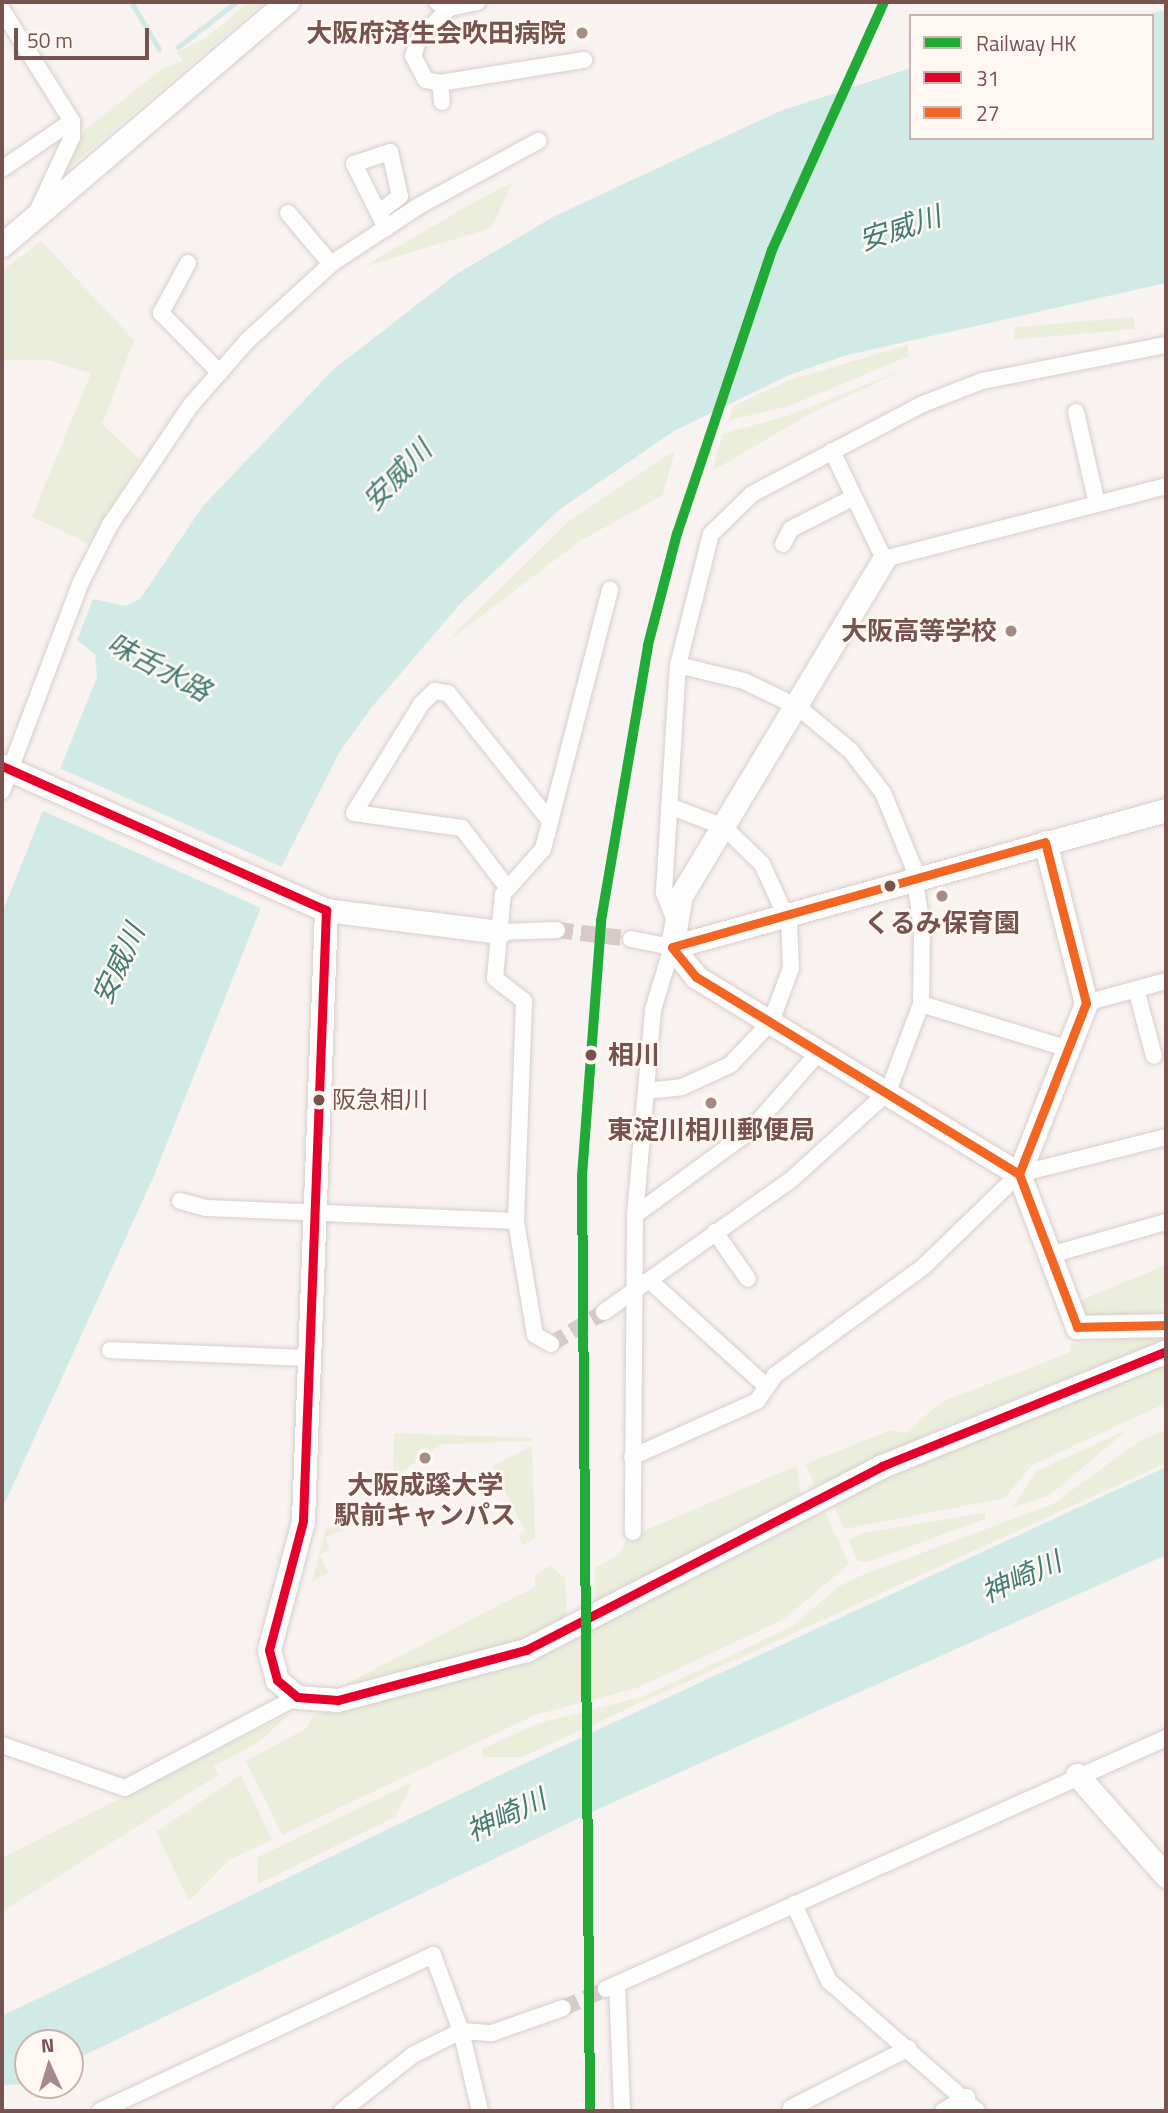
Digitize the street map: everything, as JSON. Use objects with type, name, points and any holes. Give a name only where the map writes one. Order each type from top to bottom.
[{"type":"street","points":[[2,245],[287,2]]},
{"type":"street","points":[[477,2],[443,5],[418,41],[413,56],[417,71],[440,83],[584,60]]},
{"type":"street","points":[[2,10],[8,32],[72,121],[72,137],[34,218]]},
{"type":"street","points":[[440,83],[442,102]]},
{"type":"street","points":[[2,169],[72,121]]},
{"type":"street","points":[[538,141],[386,228],[331,264],[220,373],[154,455],[110,525],[80,582],[8,775],[326,910],[511,930],[557,930]]},
{"type":"street","points":[[382,211],[386,228]]},
{"type":"street","points":[[288,213],[331,264]]},
{"type":"street","points":[[188,263],[161,313],[220,373]]},
{"type":"street","points":[[633,1532],[635,1214],[653,1010],[672,947],[673,916],[664,892],[678,665],[711,534],[752,494],[832,451],[982,381],[1166,345]]},
{"type":"street","points":[[1076,412],[1097,504]]},
{"type":"street","points":[[832,451],[884,559]]},
{"type":"street","points":[[673,916],[884,559],[1166,486]]},
{"type":"street","points":[[783,544],[791,529],[854,497]]},
{"type":"street","points":[[506,886],[543,849],[610,590]]},
{"type":"street","points":[[604,1312],[793,1178],[888,1092],[921,1004],[922,929],[913,877],[905,839],[883,793],[852,751],[798,707],[744,681],[678,665]]},
{"type":"street","points":[[550,821],[448,693],[435,691],[422,703],[354,813],[462,828],[506,886],[511,930],[495,978],[524,1001],[516,1221],[535,1335],[551,1343]]},
{"type":"street","points":[[646,1091],[707,1078],[730,1065],[771,1022],[791,968],[786,912],[762,864],[724,827],[669,806]]},
{"type":"street","points":[[631,939],[672,947],[786,912],[1166,810]]},
{"type":"street","points":[[632,1457],[757,1401],[765,1386],[923,1267],[1018,1174],[1086,1003],[1045,842]]},
{"type":"street","points":[[297,1698],[277,1679],[269,1650],[303,1521],[312,1359],[326,910]]},
{"type":"street","points":[[672,947],[696,977],[888,1092],[1018,1174],[1077,1327],[1166,1325]]},
{"type":"street","points":[[1086,1003],[1166,981]]},
{"type":"street","points":[[1136,989],[1154,1056]]},
{"type":"street","points":[[921,1004],[1069,1049]]},
{"type":"street","points":[[635,1214],[750,1131],[820,1051]]},
{"type":"street","points":[[1018,1174],[1166,1137]]},
{"type":"street","points":[[180,1201],[206,1208],[516,1221]]},
{"type":"street","points":[[1050,1255],[1166,1222]]},
{"type":"street","points":[[715,1233],[748,1279]]},
{"type":"street","points":[[649,1280],[765,1386]]},
{"type":"street","points":[[110,1350],[312,1359]]},
{"type":"street","points":[[2,1745],[124,1788],[297,1698],[338,1700],[526,1650],[882,1465],[1166,1351]]},
{"type":"street","points":[[622,2111],[612,1987],[1077,1775],[1166,1738]]},
{"type":"street","points":[[1077,1775],[1166,1876]]},
{"type":"street","points":[[794,1904],[830,1981],[967,2097],[977,2111]]},
{"type":"street","points":[[100,2111],[433,1955],[461,2031],[480,2111]]},
{"type":"street","points":[[342,2111],[413,2055],[461,2031],[492,2033],[563,2008]]},
{"type":"street","points":[[791,2108],[909,2048]]},
{"type":"street","points":[[943,2111],[967,2097]]},
{"type":"green space","points":[[249,2],[264,2],[62,174],[85,130],[162,69],[183,61],[177,52],[209,36]]},
{"type":"green space","points":[[513,182],[491,228],[363,267],[471,204]]},
{"type":"green space","points":[[41,241],[134,340],[102,424],[140,460],[88,543],[32,517],[91,373],[48,360],[2,360],[2,271]]},
{"type":"green space","points":[[1134,317],[1135,329],[1015,340],[1013,328]]},
{"type":"green space","points":[[907,345],[909,356],[789,406],[729,420],[733,406],[790,380]]},
{"type":"green space","points":[[905,369],[808,415],[712,471],[723,434],[790,415]]},
{"type":"green space","points":[[675,450],[663,495],[580,541],[445,643],[569,521]]},
{"type":"green space","points":[[1166,1265],[1166,1315],[1094,1323],[1076,1314],[1072,1304]]},
{"type":"green space","points":[[1166,1334],[1166,1339],[950,1424],[815,1487],[806,1464],[888,1431],[907,1432],[941,1402],[1069,1353],[1071,1344]]},
{"type":"green space","points":[[1166,1363],[1166,1403],[1032,1465],[1005,1498],[844,1529],[832,1501]]},
{"type":"green space","points":[[1127,1430],[1050,1495],[1013,1507],[1037,1471]]},
{"type":"green space","points":[[1166,1430],[1166,1463],[522,1757],[484,1757],[482,1749],[539,1723],[642,1697],[793,1626],[838,1587],[860,1576],[1053,1504],[1141,1440]]},
{"type":"green space","points":[[394,1433],[532,1438],[532,1441],[442,1444],[379,1488],[379,1474],[393,1474]]},
{"type":"green space","points":[[532,1446],[535,1538],[523,1545],[518,1535],[525,1531],[492,1466]]},
{"type":"green space","points":[[796,1466],[801,1494],[595,1604],[595,1568],[620,1554],[627,1538]]},
{"type":"green space","points":[[813,1510],[817,1516],[825,1512],[849,1564],[784,1619],[637,1688],[535,1715],[282,1835],[246,1761],[307,1728],[314,1715],[541,1657]]},
{"type":"green space","points":[[985,1513],[985,1519],[867,1562],[858,1561],[849,1541],[859,1534]]},
{"type":"green space","points":[[356,1517],[368,1518],[325,1538],[330,1550],[320,1555],[329,1573],[312,1581],[326,1529]]},
{"type":"green space","points":[[550,1566],[565,1578],[567,1621],[532,1639],[342,1686],[535,1587],[535,1576]]},
{"type":"green space","points":[[289,1714],[258,1743],[214,1766],[218,1775],[2,1912],[2,1858]]},
{"type":"green space","points":[[241,1775],[272,1840],[229,1860],[189,1901],[156,1832]]},
{"type":"green space","points":[[413,1782],[395,1817],[258,1884],[258,1857]]},
{"type":"water","points":[[1166,10],[1166,283],[847,355],[789,375],[674,431],[560,509],[460,604],[371,708],[339,753],[262,905],[153,1178],[2,1509],[2,913],[97,677],[95,654],[77,640],[93,599],[126,606],[140,599],[203,506],[334,369],[455,275],[553,217],[780,111],[909,69],[909,140],[1154,140],[1154,14],[1149,14]]},
{"type":"water","name":"神崎川","points":[[1166,1467],[1166,1555],[598,1809],[84,2055],[84,2029],[14,2029],[14,2085],[2,2085],[2,2016],[498,1776]]},
{"type":"pier","points":[[55,766],[283,868],[265,910],[36,808]]},
{"type":"waterway","points":[[131,2],[159,49]]},
{"type":"waterway","points":[[178,47],[236,2]]},
{"type":"tunnel","points":[[557,930],[631,939]]},
{"type":"tunnel","points":[[551,1344],[604,1312]]},
{"type":"tunnel","points":[[563,2008],[606,1989]]},
{"type":"rail line","name":"HK","points":[[590,2111],[582,1176],[601,921],[648,645],[677,534],[772,250],[884,2]]},
{"type":"transit line","name":"31","points":[[2,766],[326,910]]},
{"type":"transit line","name":"27","points":[[1045,842],[1086,1003],[1019,1174],[696,977],[672,947],[1045,842]]},
{"type":"transit line","name":"31","points":[[326,910],[303,1521],[269,1650],[277,1680],[297,1697],[338,1700],[526,1650],[882,1466],[1166,1351]]},
{"type":"transit line","name":"27","points":[[1019,1174],[1077,1327],[1166,1325]]},
{"type":"place","name":"大阪府済生会吹田病院","points":[[582,33]]},
{"type":"place","name":"大阪高等学校","points":[[1011,631]]},
{"type":"place","name":"くるみ保育園","points":[[942,896]]},
{"type":"place","name":"相川","points":[[591,1055]]},
{"type":"place","name":"阪急相川","points":[[319,1100]]},
{"type":"place","name":"東淀川相川郵便局","points":[[711,1103]]},
{"type":"place","name":"大阪成蹊大学 駅前キャンパス","points":[[425,1458]]},
{"type":"water label","name":"安威川","points":[[900,228]]},
{"type":"water label","name":"安威川","points":[[397,475]]},
{"type":"water label","name":"味舌水路","points":[[159,667]]},
{"type":"water label","name":"安威川","points":[[118,964]]}]
